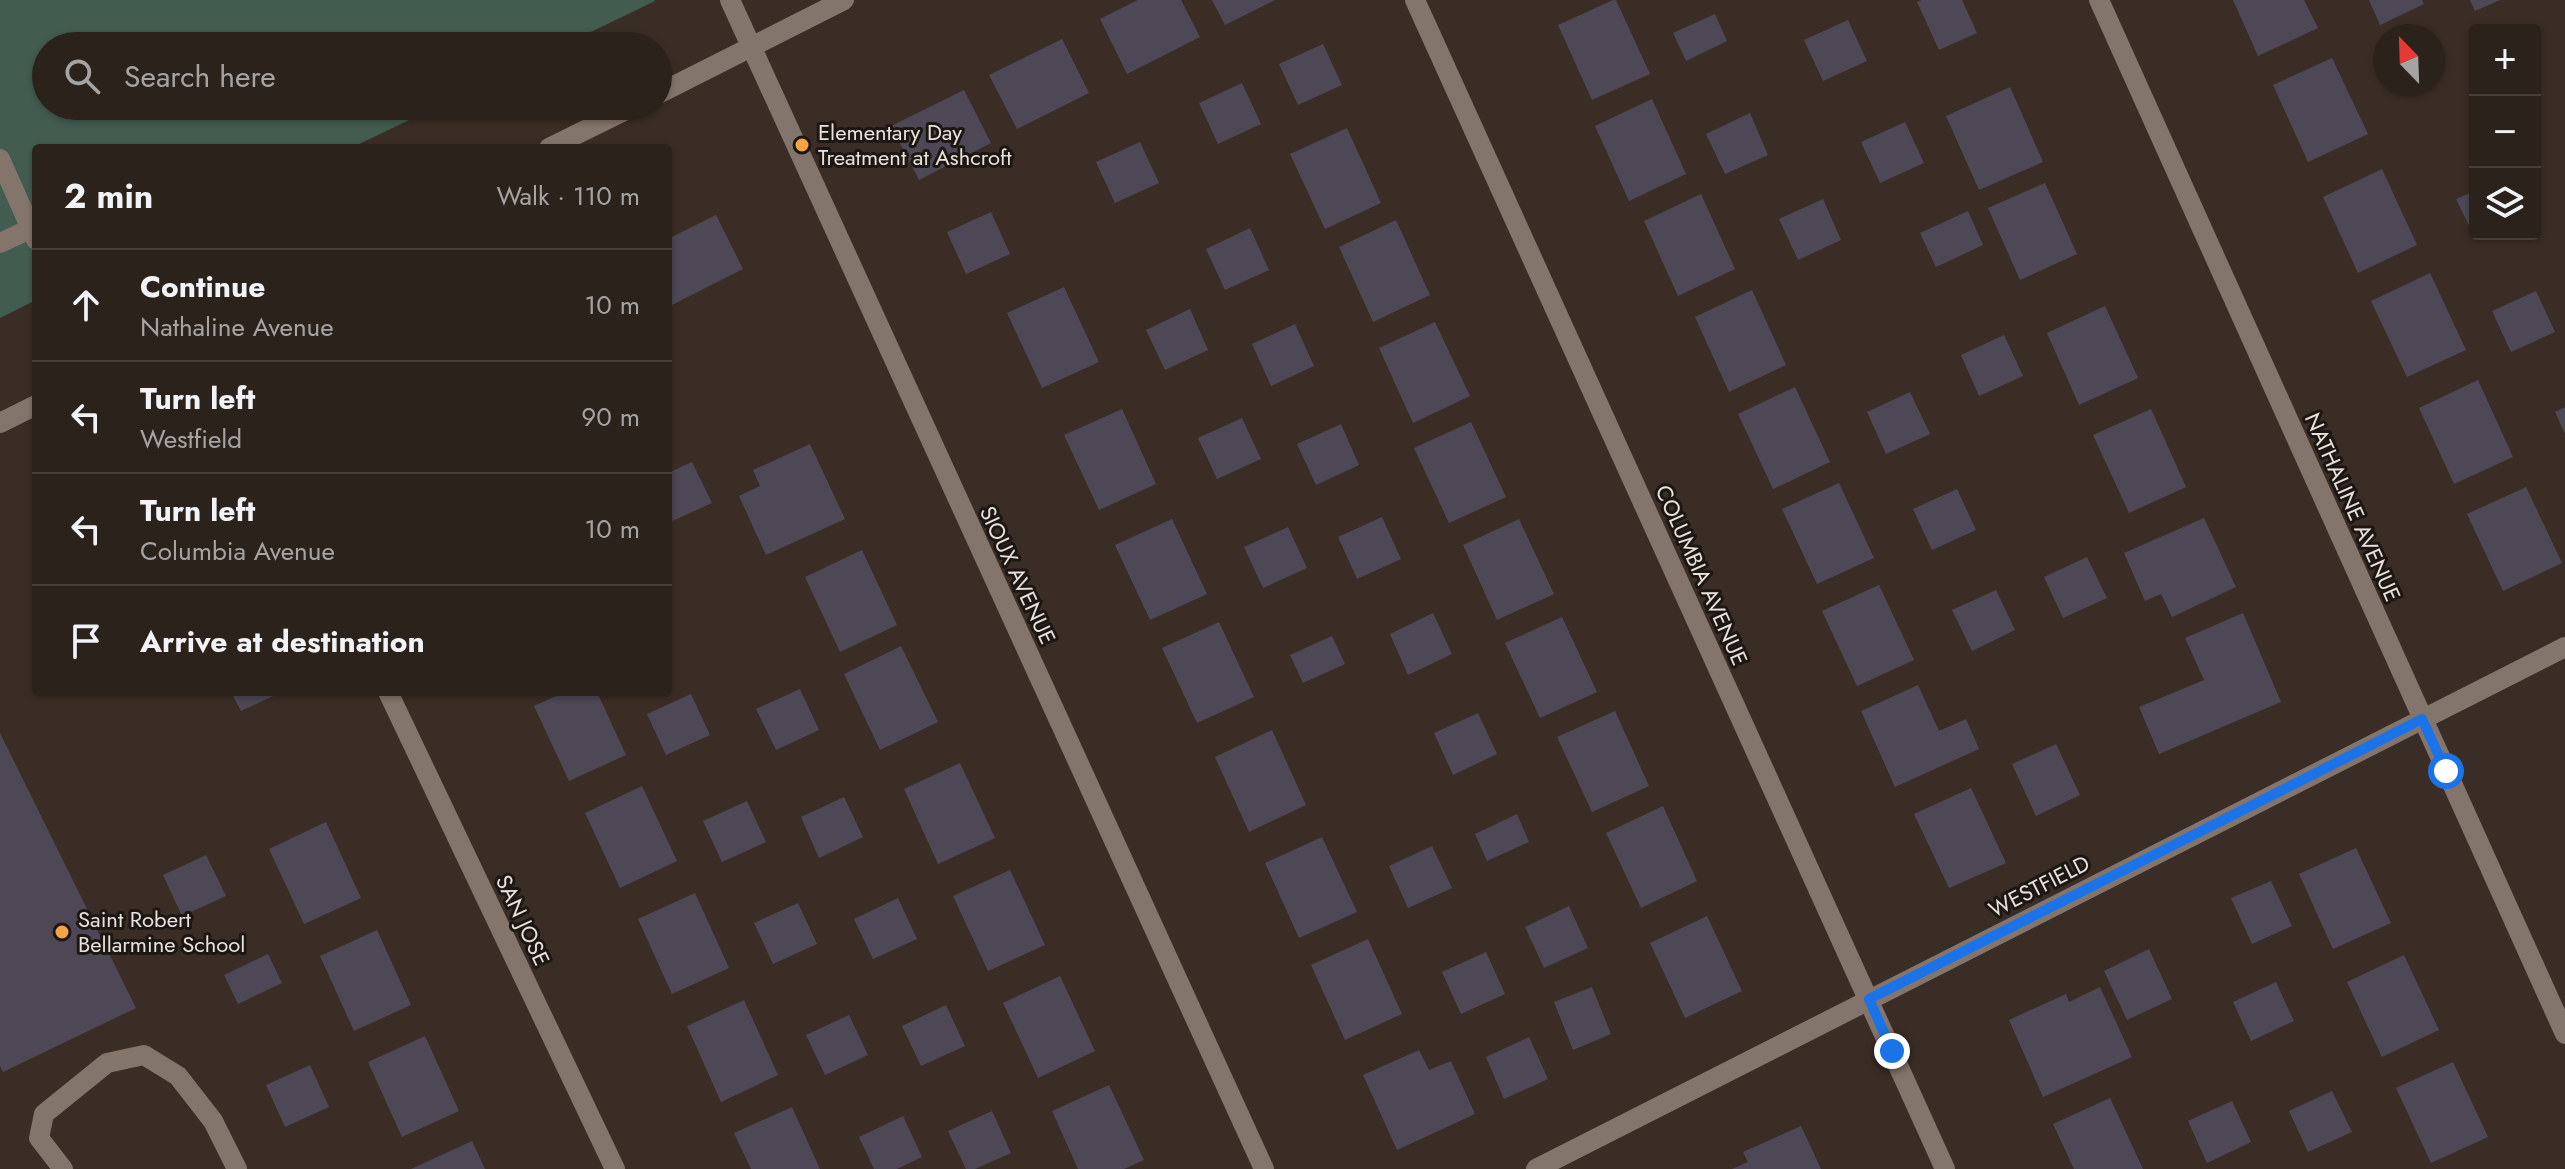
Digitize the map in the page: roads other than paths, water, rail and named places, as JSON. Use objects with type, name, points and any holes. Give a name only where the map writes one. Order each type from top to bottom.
[{"type":"street","name":"SIOUX AVENUE","points":[[730,0],[1264,1169]]},
{"type":"street","points":[[672,87],[844,0]]},
{"type":"street","name":"COLUMBIA AVENUE","points":[[1415,0],[1945,1169]]},
{"type":"street","name":"NATHALINE AVENUE","points":[[2099,0],[2565,1034]]},
{"type":"street","points":[[557,144],[606,120]]},
{"type":"street","points":[[0,159],[32,232]]},
{"type":"street","points":[[0,243],[32,234]]},
{"type":"street","points":[[0,423],[32,407]]},
{"type":"street","name":"WESTFIELD","points":[[1536,1169],[2565,647]]},
{"type":"street","name":"SAN JOSE","points":[[390,696],[615,1169]]},
{"type":"street","points":[[63,1169],[39,1138],[44,1114],[107,1063],[144,1055],[178,1076],[213,1121],[237,1169]]},
{"type":"place","name":"Elementary Day Treatment at Ashcroft","points":[[802,145]]},
{"type":"place","name":"Saint Robert Bellarmine School","points":[[62,932]]}]
